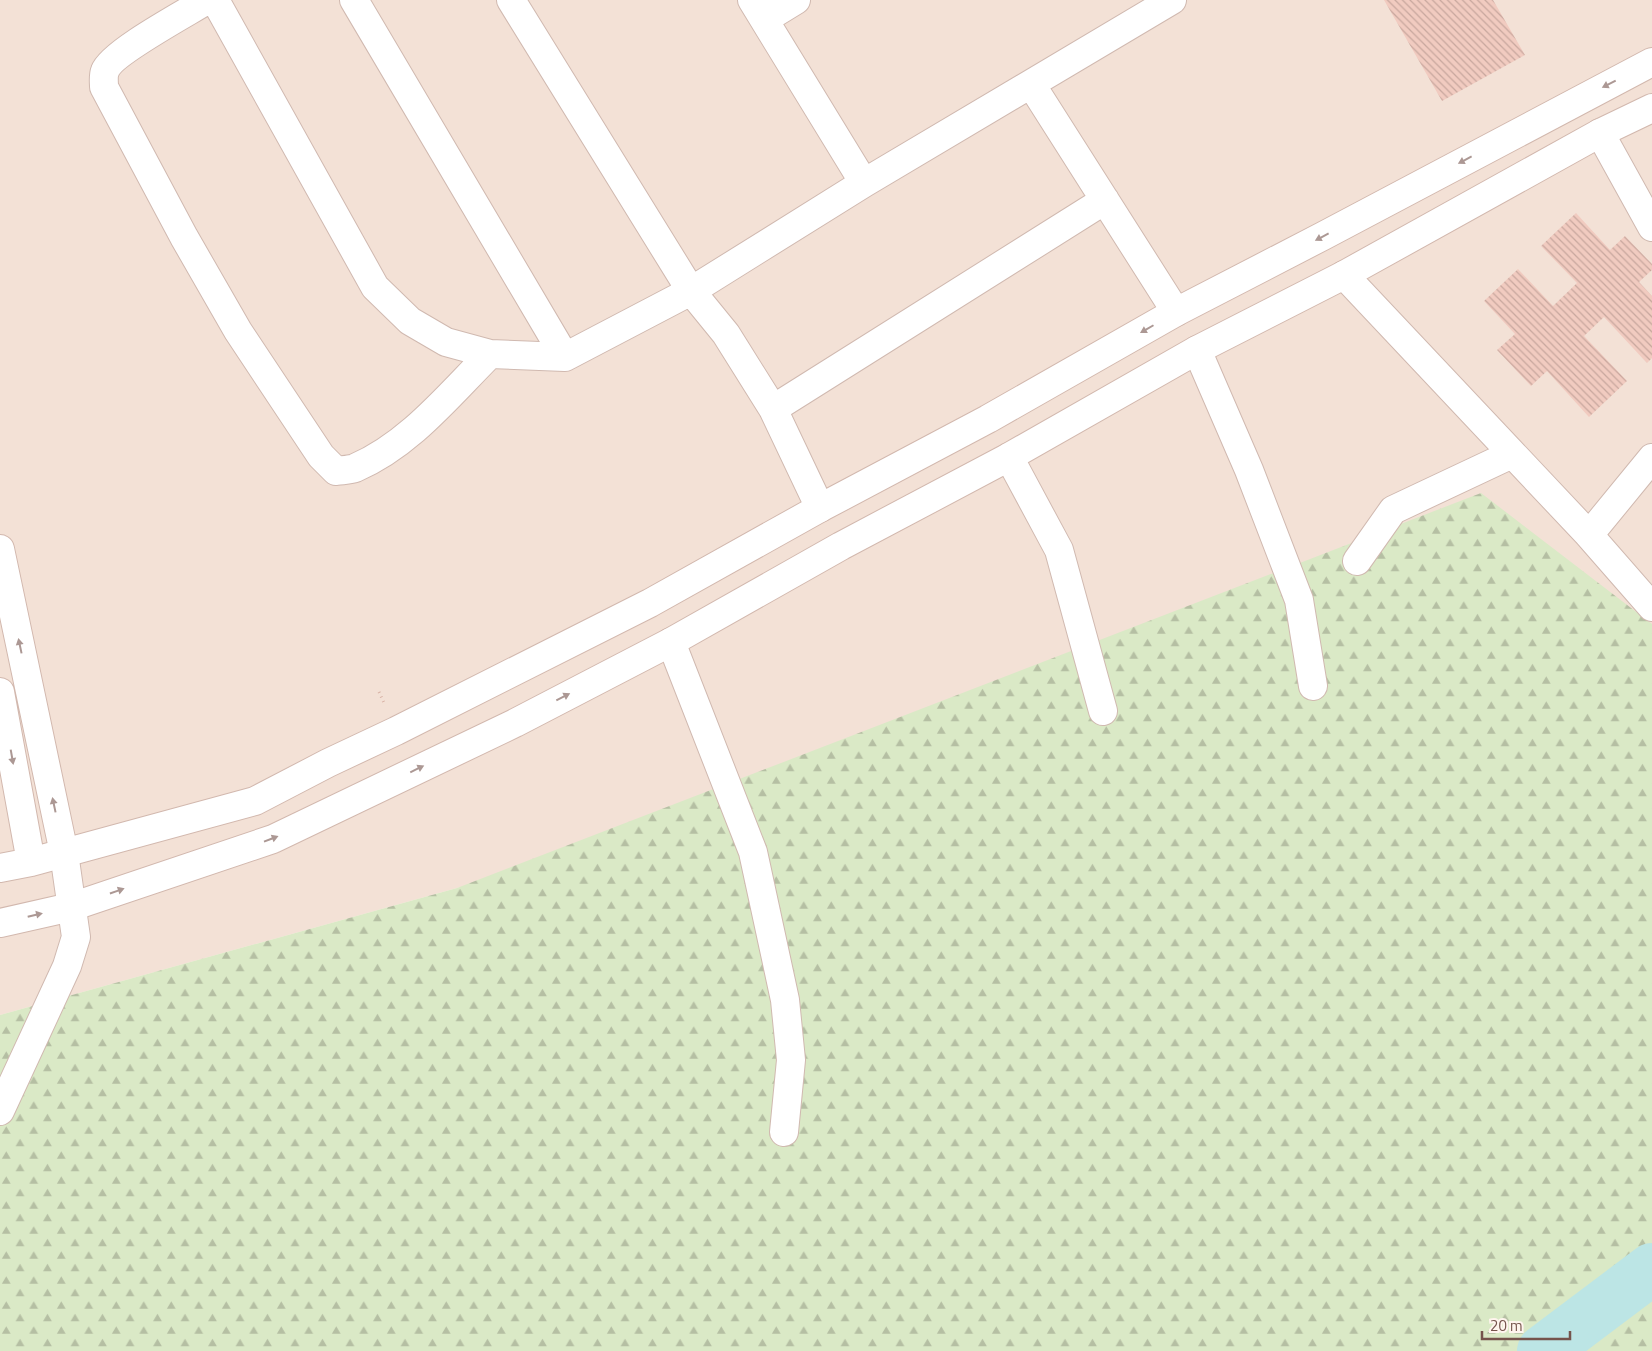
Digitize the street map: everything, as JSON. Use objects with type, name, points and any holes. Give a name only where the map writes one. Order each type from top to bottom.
[{"type":"street","points":[[207,0],[134,44],[110,63],[104,72],[104,87],[184,237],[238,331],[321,456],[336,471],[354,468],[393,446],[433,412],[490,354]]},
{"type":"street","points":[[215,0],[375,287],[410,321],[446,342],[490,354],[565,357],[691,291],[864,183],[1172,0]]},
{"type":"street","points":[[354,0],[565,357]]},
{"type":"street","points":[[511,0],[691,291],[726,334],[773,408],[820,508]]},
{"type":"street","points":[[796,0],[759,10],[864,183]]},
{"type":"street","points":[[0,868],[31,862],[255,801],[650,603],[820,508],[988,420],[1176,312],[1652,62]]},
{"type":"street","points":[[1032,84],[1176,312]]},
{"type":"street","points":[[0,923],[71,906],[273,839],[515,723],[671,642],[840,546],[1009,457],[1197,350],[1344,275],[1600,133],[1652,108]]},
{"type":"street","points":[[1600,133],[1652,227]]},
{"type":"street","points":[[773,408],[1105,200]]},
{"type":"street","points":[[1344,275],[1589,535],[1652,607]]},
{"type":"street","points":[[1197,350],[1249,470],[1299,600],[1313,686]]},
{"type":"street","points":[[1357,562],[1393,510],[1512,454]]},
{"type":"street","points":[[1009,457],[1059,550],[1104,711]]},
{"type":"street","points":[[1589,535],[1652,458]]},
{"type":"street","points":[[0,550],[64,853],[76,937],[67,966],[0,1111]]},
{"type":"street","points":[[671,642],[753,852],[785,1000],[791,1060],[784,1132]]},
{"type":"street","points":[[0,692],[31,862]]},
{"type":"shaded area","points":[[0,0],[1652,0],[1652,624],[457,888],[0,1015]]},
{"type":"green space","points":[[1481,493],[1652,624],[1652,1351],[0,1351],[0,1015],[457,888]]},
{"type":"building","points":[[1384,0],[1493,0],[1525,55],[1442,101]]},
{"type":"building","points":[[1576,213],[1610,250],[1625,236],[1652,264],[1652,270],[1639,282],[1652,296],[1652,358],[1647,363],[1604,317],[1584,336],[1627,381],[1589,417],[1547,371],[1531,386],[1497,350],[1515,334],[1484,301],[1518,269],[1553,306],[1577,283],[1541,246]]},
{"type":"waterway","points":[[1543,1351],[1652,1269]]}]
